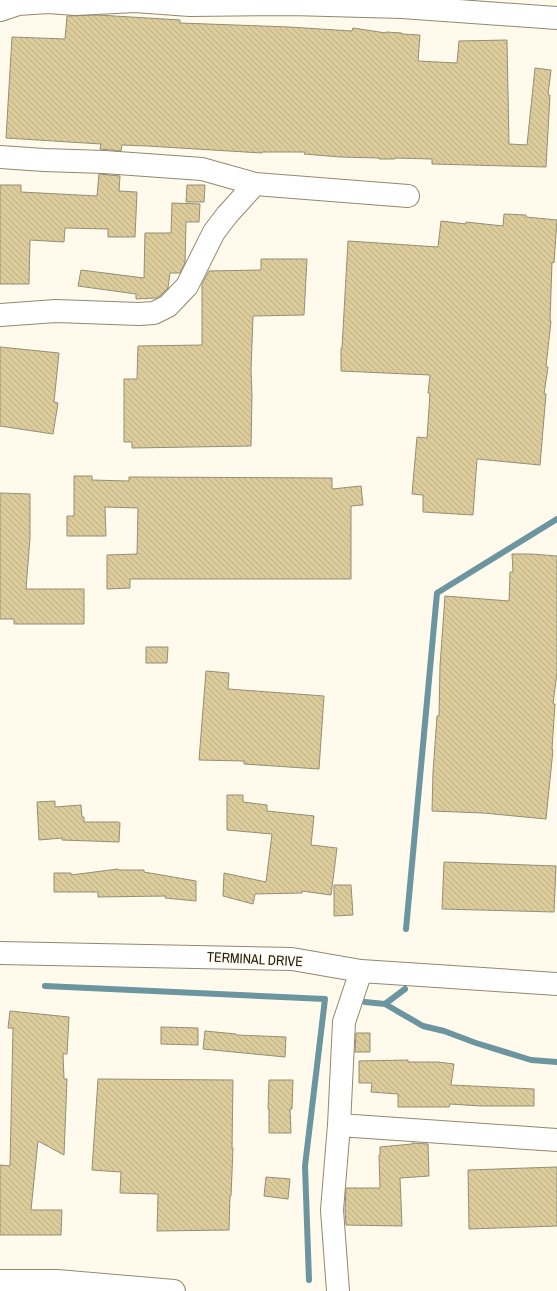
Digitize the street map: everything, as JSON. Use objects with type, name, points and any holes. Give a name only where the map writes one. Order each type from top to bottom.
[{"type":"street","points":[[0,10],[18,4],[48,2],[76,4],[135,1],[190,5],[291,4],[402,7],[557,18]]},
{"type":"street","points":[[0,157],[202,169],[255,184],[408,196]]},
{"type":"street","points":[[0,315],[56,311],[139,314],[154,313],[168,306],[186,286],[214,232],[255,184]]},
{"type":"street","name":"TERMINAL DRIVE","points":[[0,953],[292,959],[360,971],[557,984]]},
{"type":"street","points":[[338,1291],[332,1210],[339,1125],[344,1022],[360,971]]},
{"type":"street","points":[[339,1125],[557,1140]]},
{"type":"street","points":[[0,1281],[57,1281],[174,1291]]},
{"type":"building","points":[[98,15],[180,20],[180,23],[352,31],[353,28],[386,33],[420,35],[418,61],[457,63],[459,41],[507,40],[509,144],[527,145],[535,68],[551,70],[548,95],[550,95],[546,167],[432,164],[432,159],[379,159],[304,154],[305,152],[262,153],[122,145],[121,151],[100,149],[101,144],[6,138],[12,37],[65,39],[67,16]]},
{"type":"building","points":[[99,174],[120,176],[119,191],[137,192],[135,237],[108,237],[108,229],[65,228],[64,242],[30,240],[29,284],[0,284],[0,185],[21,185],[21,192],[97,196]]},
{"type":"building","points":[[187,185],[205,185],[204,202],[186,202]]},
{"type":"building","points":[[172,203],[200,204],[199,222],[186,222],[185,263],[180,273],[170,273],[168,288],[160,296],[156,298],[136,299],[136,294],[78,286],[81,270],[144,278],[145,233],[171,233]]},
{"type":"building","points":[[504,214],[526,215],[526,217],[557,220],[554,263],[552,262],[551,321],[546,367],[548,367],[544,394],[546,394],[540,465],[477,459],[473,515],[423,512],[423,495],[412,494],[417,437],[427,438],[430,375],[341,371],[341,348],[348,241],[438,247],[441,221],[503,226]]},
{"type":"building","points":[[261,259],[307,259],[304,315],[253,316],[251,446],[132,448],[132,442],[124,442],[124,379],[137,379],[138,346],[202,345],[202,284],[209,271],[261,270]]},
{"type":"building","points":[[0,347],[59,353],[54,402],[58,403],[53,434],[0,426]]},
{"type":"building","points":[[74,476],[92,476],[92,480],[129,481],[129,477],[332,478],[332,489],[361,486],[363,505],[351,506],[351,579],[130,579],[130,588],[107,589],[107,555],[137,554],[138,508],[105,507],[106,536],[67,536],[67,516],[74,516]]},
{"type":"building","points":[[0,493],[30,494],[30,538],[26,589],[84,589],[84,624],[14,624],[14,619],[0,619]]},
{"type":"building","points":[[512,554],[557,556],[557,673],[553,704],[555,704],[553,750],[546,819],[483,813],[432,811],[433,772],[437,716],[439,716],[440,666],[445,596],[509,601],[510,572],[513,572]]},
{"type":"building","points":[[146,647],[168,647],[167,663],[146,663]]},
{"type":"building","points":[[206,671],[229,673],[228,689],[324,696],[319,769],[244,764],[244,761],[199,760]]},
{"type":"building","points":[[227,795],[243,795],[243,802],[267,805],[267,811],[314,816],[311,845],[337,848],[331,895],[302,891],[302,893],[255,894],[253,904],[223,896],[224,873],[266,882],[272,834],[227,830]]},
{"type":"building","points":[[55,801],[55,807],[81,805],[84,822],[120,823],[119,842],[62,840],[62,838],[39,840],[37,802]]},
{"type":"building","points":[[444,862],[556,866],[554,912],[442,909]]},
{"type":"building","points":[[118,869],[144,870],[144,872],[196,881],[196,901],[165,898],[166,896],[98,897],[98,892],[54,892],[54,873],[71,873],[71,875]]},
{"type":"building","points":[[334,885],[351,885],[353,915],[334,916]]},
{"type":"building","points":[[10,1011],[69,1017],[67,1054],[63,1054],[64,1079],[67,1079],[64,1155],[38,1141],[31,1210],[62,1210],[61,1235],[0,1235],[0,1165],[10,1166],[13,1028],[8,1028]]},
{"type":"building","points":[[161,1027],[198,1028],[198,1045],[161,1044]]},
{"type":"building","points":[[205,1031],[236,1035],[286,1037],[285,1057],[203,1049]]},
{"type":"building","points":[[356,1033],[370,1033],[370,1052],[355,1052]]},
{"type":"building","points":[[408,1060],[408,1062],[438,1062],[454,1064],[451,1085],[534,1089],[534,1106],[481,1106],[450,1104],[449,1107],[398,1107],[398,1094],[371,1092],[372,1083],[359,1083],[359,1061]]},
{"type":"building","points":[[98,1079],[233,1080],[233,1148],[229,1230],[157,1231],[158,1194],[120,1193],[121,1172],[92,1170]]},
{"type":"building","points":[[269,1080],[293,1080],[292,1109],[290,1109],[291,1133],[269,1133]]},
{"type":"building","points":[[412,1143],[428,1144],[429,1176],[400,1178],[402,1226],[346,1225],[346,1188],[380,1188],[380,1147]]},
{"type":"building","points":[[557,1167],[557,1226],[469,1229],[468,1170]]},
{"type":"building","points":[[266,1177],[290,1179],[288,1199],[264,1196]]},
{"type":"waterway","points":[[406,929],[437,593],[557,519]]},
{"type":"waterway","points":[[45,986],[325,999],[305,1166],[309,1280]]},
{"type":"waterway","points":[[385,1004],[405,989]]},
{"type":"waterway","points":[[365,1002],[385,1004],[423,1026],[444,1031],[476,1043],[531,1060],[557,1062]]}]
